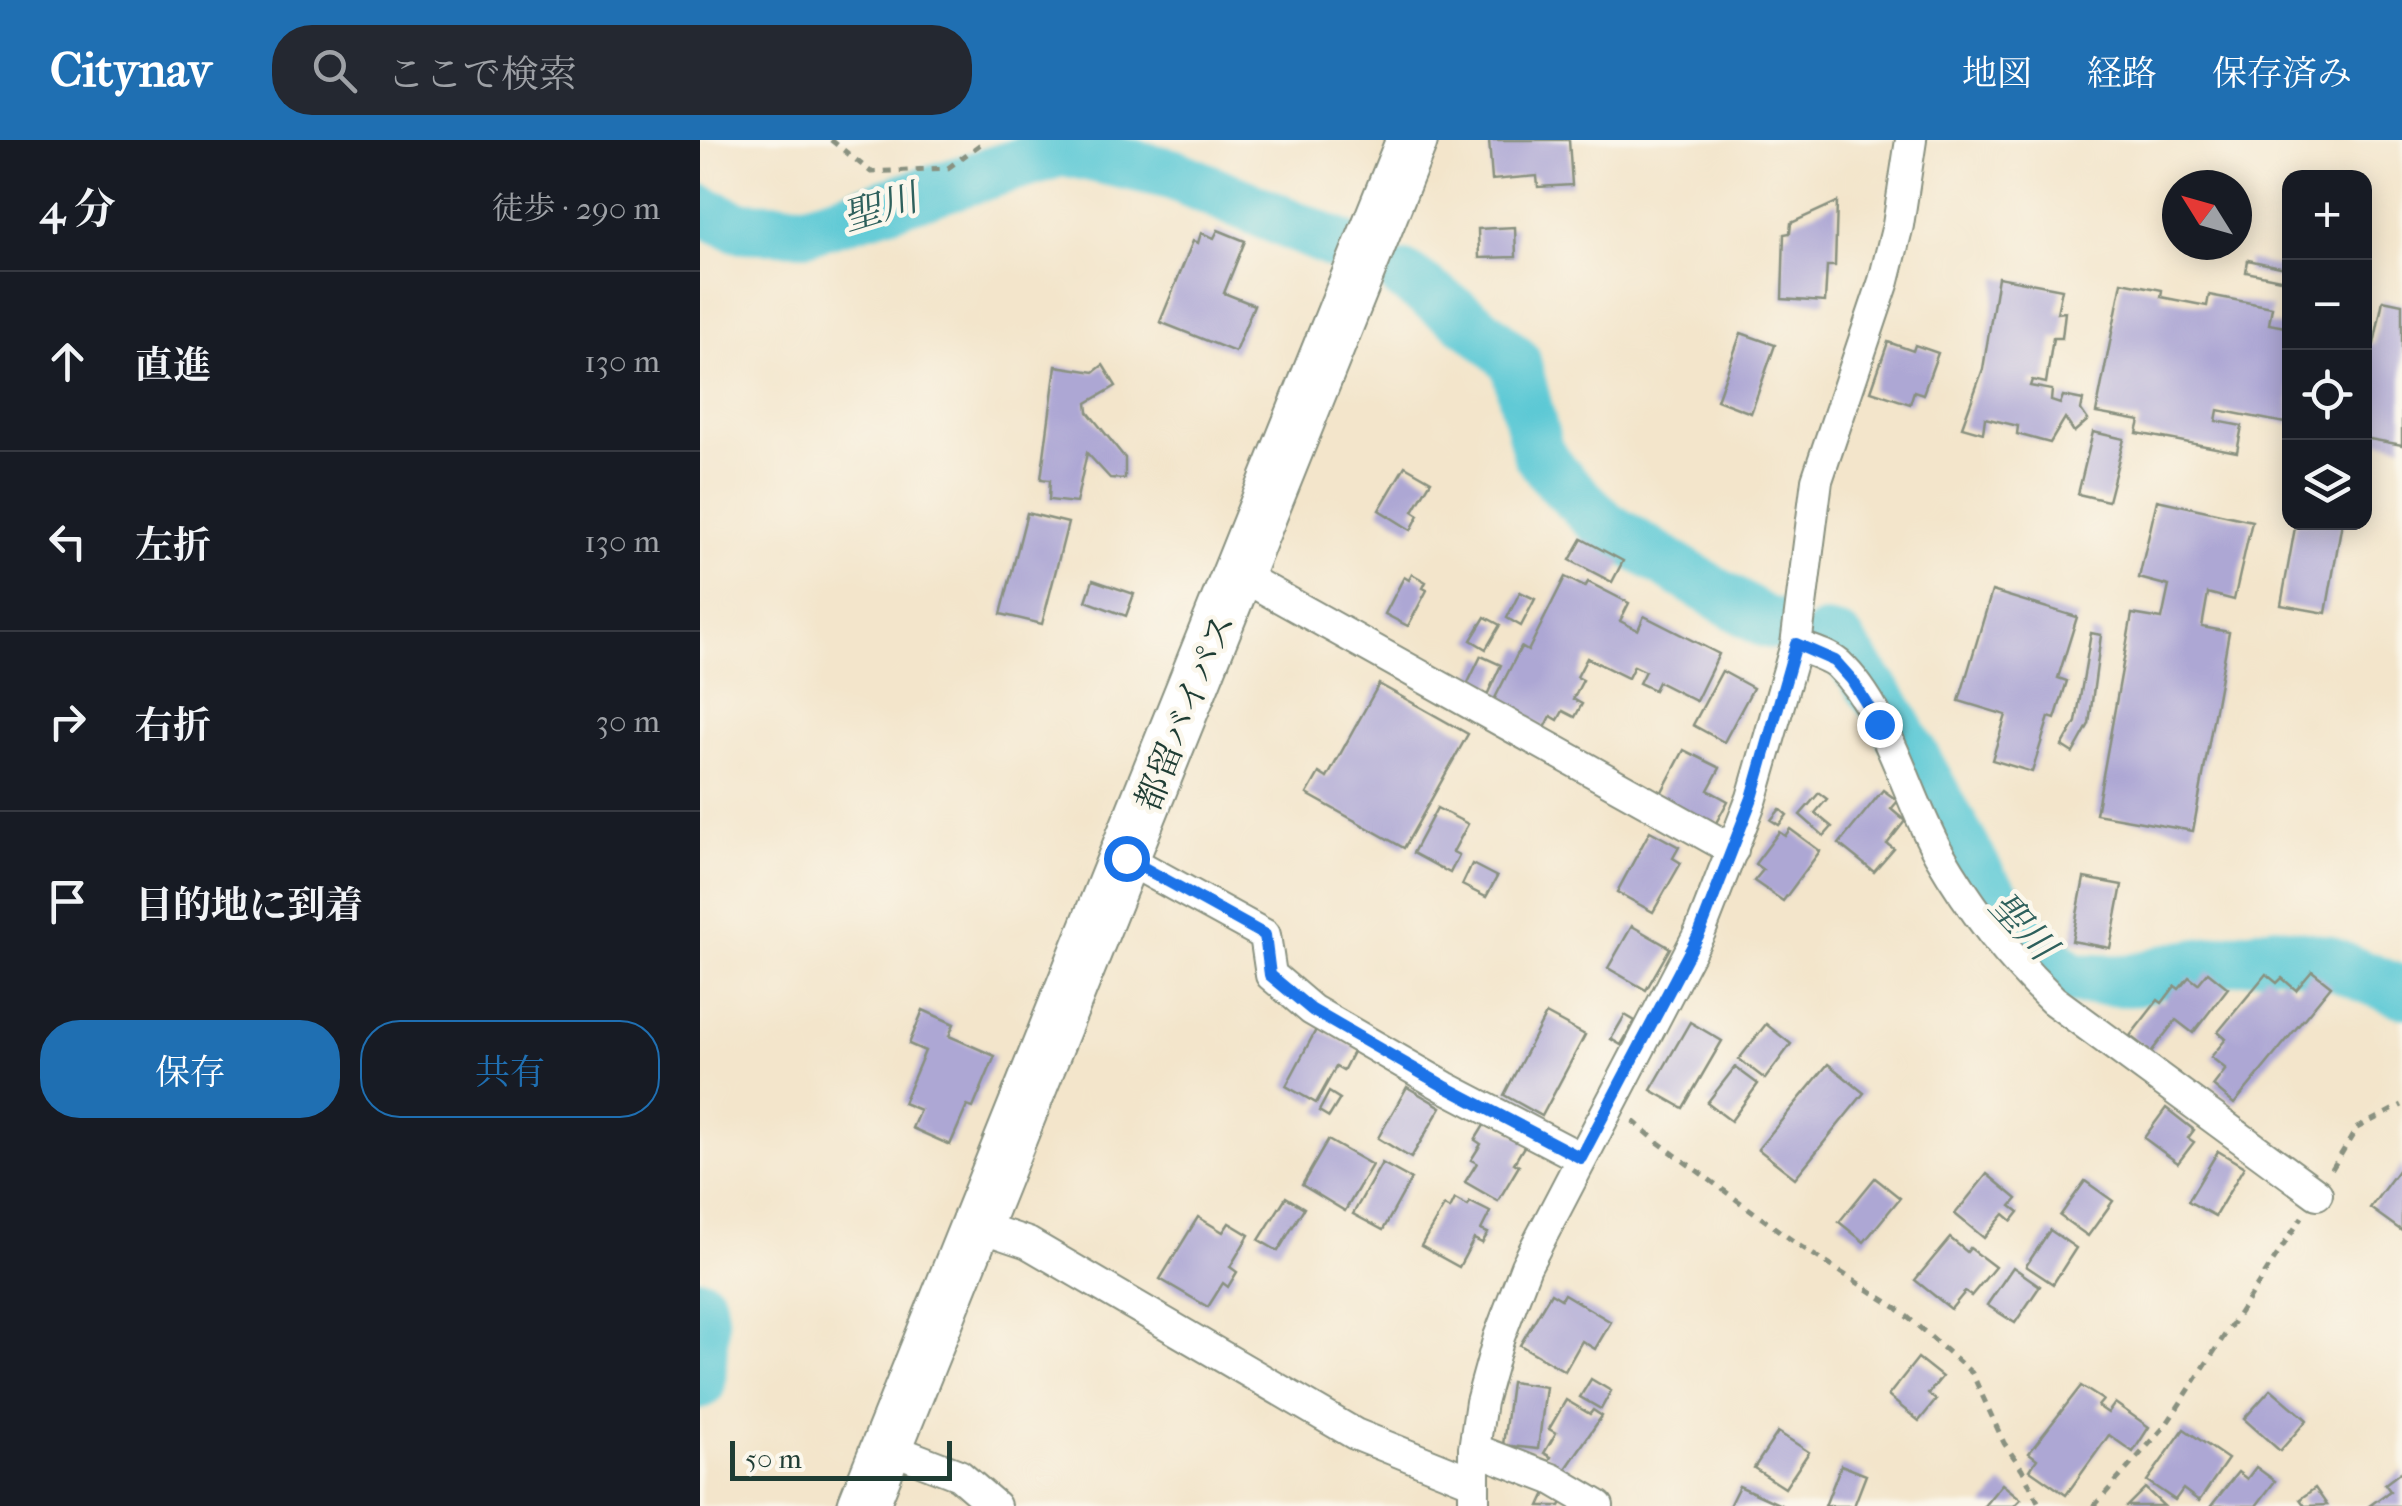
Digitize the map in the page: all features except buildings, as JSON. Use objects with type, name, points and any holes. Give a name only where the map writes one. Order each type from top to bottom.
[{"type":"highway","name":"都留バイパス","points":[[864,1506],[1412,140]]},
{"type":"street","points":[[975,1224],[1028,1243],[1355,1434],[1474,1494],[1474,1449],[1481,1402],[1499,1337],[1526,1266],[1700,932],[1752,798],[1796,644],[1817,480],[1884,282],[1898,225],[1911,140]]},
{"type":"street","points":[[1240,576],[1734,850]]},
{"type":"street","points":[[1796,644],[1835,661],[1852,680],[1879,724],[1938,852],[1986,928],[2014,963],[2053,1000],[2317,1194]]},
{"type":"street","points":[[1126,858],[1265,935],[1270,975],[1312,1010],[1581,1158]]},
{"type":"street","points":[[887,1447],[960,1475],[994,1506]]},
{"type":"street","points":[[1474,1449],[1552,1479],[1598,1506]]},
{"type":"path","points":[[831,140],[844,154],[872,172],[948,168],[986,140]]},
{"type":"path","points":[[1612,1102],[1659,1143],[1800,1246],[1898,1308],[1972,1373],[2004,1443],[2040,1506]]},
{"type":"path","points":[[2094,1506],[2166,1424],[2357,1128],[2402,1105]]},
{"type":"waterway","name":"聖川","points":[[700,210],[739,227],[807,229],[1064,150],[1172,174],[1341,246]]},
{"type":"waterway","name":"聖川","points":[[1405,277],[1476,327],[1515,361],[1538,453],[1605,526],[1774,624]]},
{"type":"waterway","name":"聖川","points":[[1826,639],[1839,642],[1887,708],[1984,884],[2029,939],[2072,979],[2130,981],[2174,968],[2277,952],[2326,961],[2402,992]]},
{"type":"waterway","points":[[700,1304],[700,1383]]},
{"type":"route","points":[[1126,858],[1265,935],[1270,975],[1312,1010],[1581,1158],[1700,932],[1752,798],[1796,644],[1835,661],[1852,680],[1879,724]]}]
